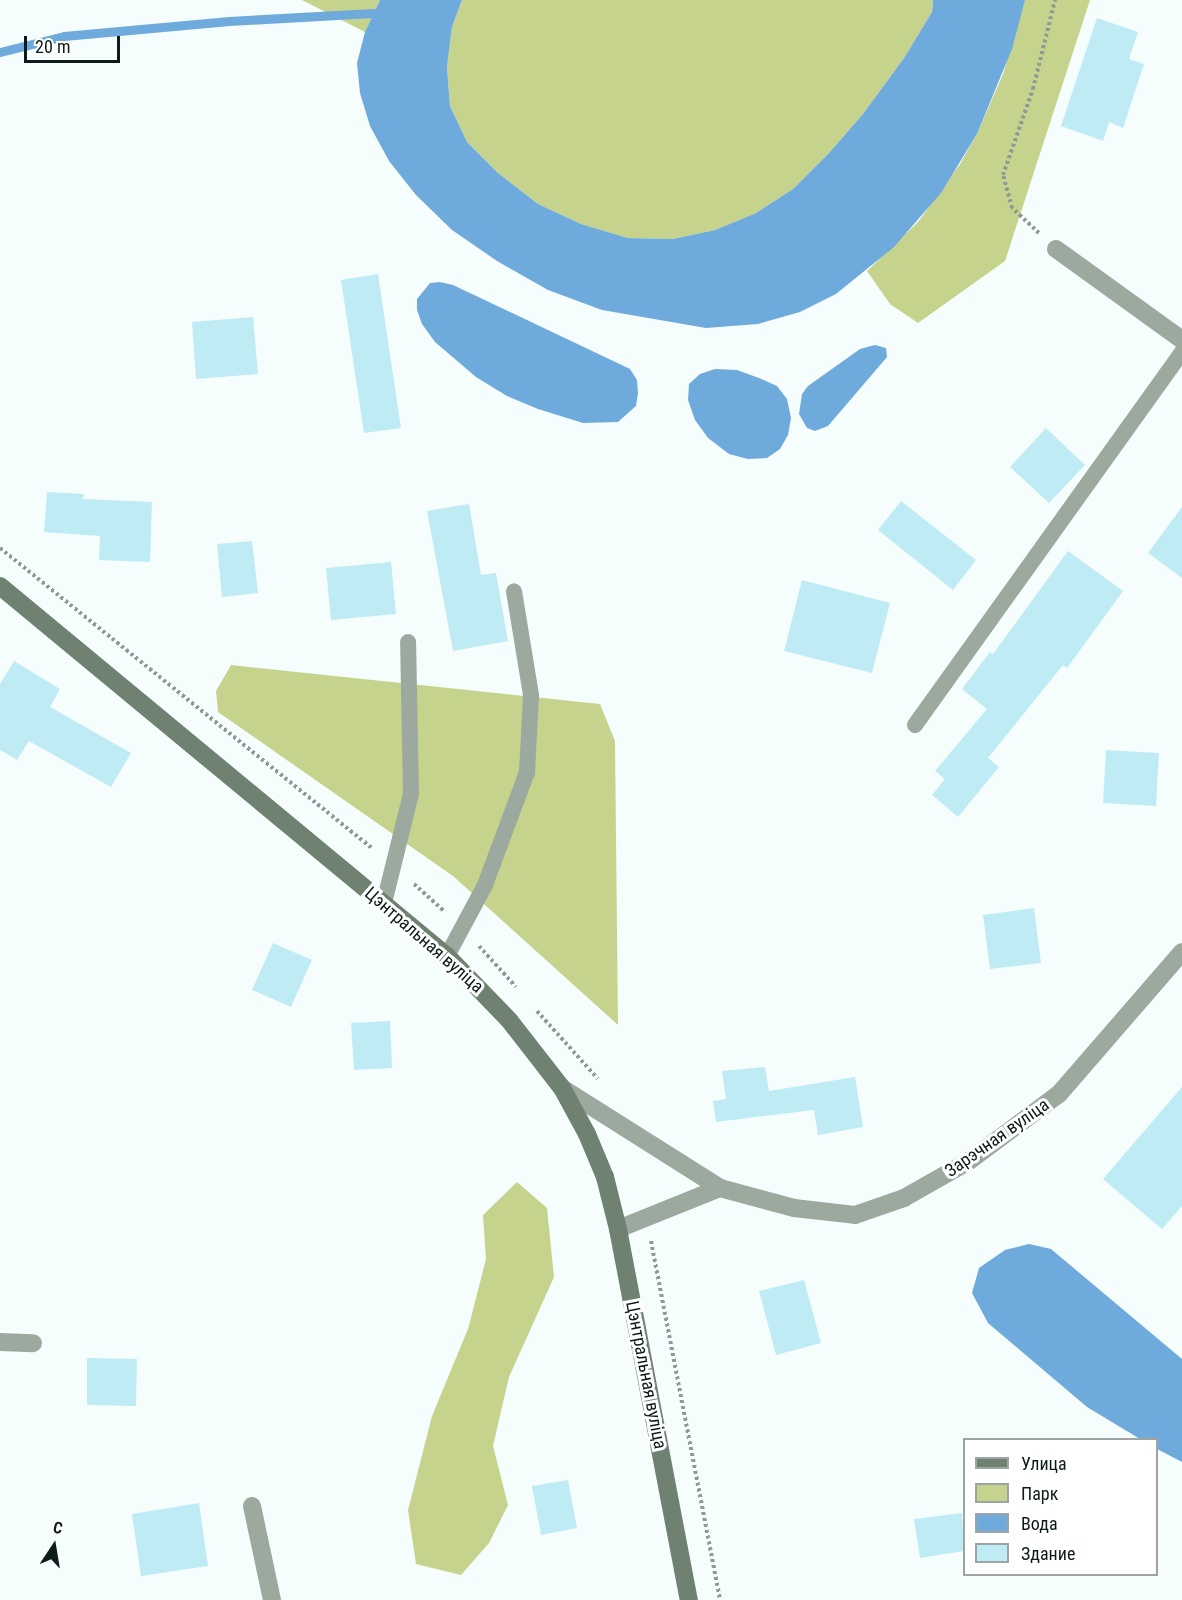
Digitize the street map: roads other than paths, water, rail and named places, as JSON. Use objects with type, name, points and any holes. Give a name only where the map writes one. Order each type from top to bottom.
[{"type":"street","points":[[1056,249],[1182,340]]},
{"type":"street","name":"Цэнтральная вуліца","points":[[0,586],[447,956],[509,1020],[562,1088],[587,1134],[605,1177],[618,1229],[689,1600]]},
{"type":"street","name":"Зарэчная вуліца","points":[[562,1088],[720,1188],[794,1208],[855,1215],[904,1198],[969,1161],[1059,1094],[1182,952]]},
{"type":"street","points":[[618,1229],[720,1188]]},
{"type":"street","points":[[0,1342],[33,1343]]},
{"type":"street","points":[[252,1506],[272,1600]]},
{"type":"lane","points":[[915,725],[1182,352]]},
{"type":"lane","points":[[447,956],[485,885],[527,772],[531,695],[514,591]]},
{"type":"lane","points":[[384,903],[411,794],[408,642]]},
{"type":"water","points":[[380,0],[462,0],[452,27],[447,67],[450,106],[467,142],[498,173],[538,204],[581,224],[628,238],[673,239],[715,230],[756,213],[793,189],[863,114],[904,58],[932,12],[933,0],[1025,0],[1012,49],[977,134],[941,193],[894,247],[836,294],[800,312],[758,324],[706,328],[602,310],[548,290],[497,261],[452,230],[416,195],[389,161],[370,126],[360,93],[357,63],[365,32]]},
{"type":"water","points":[[440,282],[453,285],[630,369],[637,380],[636,406],[618,422],[583,423],[538,409],[507,396],[476,377],[435,342],[422,324],[417,310],[417,299],[430,283]]},
{"type":"water","points":[[875,345],[886,348],[887,357],[828,426],[815,431],[807,428],[799,414],[802,394],[808,386],[860,349]]},
{"type":"water","points":[[715,369],[737,370],[759,378],[777,386],[787,399],[791,418],[788,435],[780,449],[767,458],[748,459],[729,454],[708,438],[695,420],[688,400],[689,384],[700,374]]},
{"type":"water","points":[[1029,1244],[1051,1249],[1182,1359],[1182,1462],[1158,1450],[1158,1438],[1138,1438],[1087,1407],[988,1323],[972,1293],[979,1268],[1005,1250]]},
{"type":"waterway","points":[[0,52],[64,36],[229,21],[373,13]]}]
